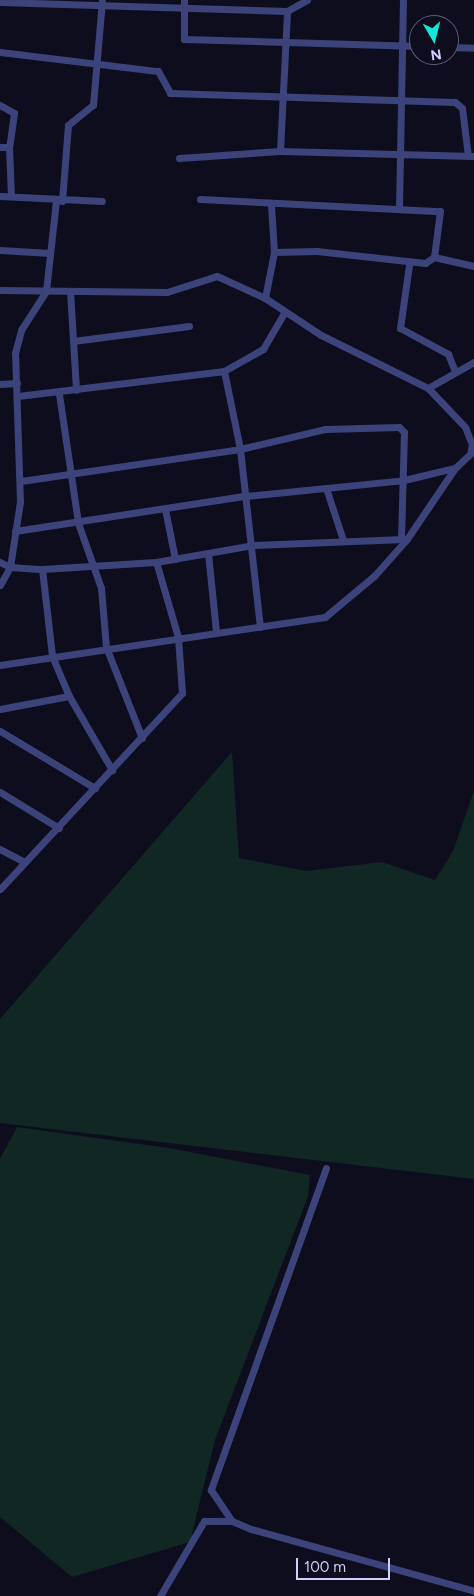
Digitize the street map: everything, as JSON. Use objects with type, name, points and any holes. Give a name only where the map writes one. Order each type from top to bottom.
[{"type":"street","points":[[184,0],[182,10],[184,38],[409,45]]},
{"type":"street","points":[[0,2],[102,3],[182,10],[287,10],[306,0]]},
{"type":"street","points":[[398,208],[403,156],[403,0]]},
{"type":"street","points":[[0,585],[10,567],[21,481],[15,437],[18,396],[17,342],[46,291],[68,125],[93,105],[102,3]]},
{"type":"street","points":[[280,151],[280,95],[287,10]]},
{"type":"street","points":[[459,47],[474,48]]},
{"type":"street","points":[[0,52],[161,72],[170,93],[403,100],[461,105],[471,156],[403,156],[280,151],[179,158]]},
{"type":"street","points":[[0,105],[14,114],[9,148],[11,196]]},
{"type":"street","points":[[0,146],[9,148]]},
{"type":"street","points":[[0,196],[59,201],[102,201]]},
{"type":"street","points":[[200,199],[271,205],[398,208],[440,211],[434,257]]},
{"type":"street","points":[[265,298],[274,252],[271,205]]},
{"type":"street","points":[[0,250],[50,253]]},
{"type":"street","points":[[274,252],[317,251],[409,265],[434,257],[474,266]]},
{"type":"street","points":[[409,265],[400,328],[448,354],[455,370]]},
{"type":"street","points":[[0,290],[167,292],[210,276],[265,298],[284,313],[428,388],[469,434],[472,450],[455,468],[404,539],[374,576],[325,617],[106,646],[0,665]]},
{"type":"street","points":[[70,291],[76,390]]},
{"type":"street","points":[[18,396],[59,394],[76,390],[224,371],[269,344],[284,313]]},
{"type":"street","points":[[73,341],[189,326]]},
{"type":"street","points":[[428,388],[455,370],[474,362]]},
{"type":"street","points":[[224,371],[240,449],[253,546],[260,627]]},
{"type":"street","points":[[0,384],[17,383]]},
{"type":"street","points":[[59,394],[68,474],[78,523],[95,566],[106,646],[142,738]]},
{"type":"street","points":[[21,481],[240,449],[325,428],[399,427],[404,432],[404,539]]},
{"type":"street","points":[[15,531],[78,523],[246,496],[404,480],[455,468]]},
{"type":"street","points":[[326,488],[343,540]]},
{"type":"street","points":[[165,509],[175,559]]},
{"type":"street","points":[[0,562],[10,567],[42,569],[95,566],[156,562],[253,546],[343,540],[404,539]]},
{"type":"street","points":[[208,553],[216,632]]},
{"type":"street","points":[[0,889],[24,862],[59,828],[182,693],[178,637],[156,562]]},
{"type":"street","points":[[42,569],[52,656],[69,696],[112,770]]},
{"type":"street","points":[[0,709],[69,696]]},
{"type":"street","points":[[0,731],[95,788]]},
{"type":"street","points":[[0,792],[59,828]]},
{"type":"street","points":[[0,849],[24,862]]},
{"type":"street","points":[[232,1521],[214,1497],[210,1483],[326,1168]]},
{"type":"street","points":[[160,1596],[201,1525],[210,1520],[232,1521],[272,1537],[474,1591]]},
{"type":"green space","points":[[232,752],[239,858],[306,871],[382,862],[435,880],[453,851],[474,791],[474,1179],[0,1123],[0,1019]]},
{"type":"green space","points":[[17,1127],[169,1148],[310,1175],[308,1196],[215,1440],[190,1542],[72,1577],[0,1517],[0,1159]]}]
